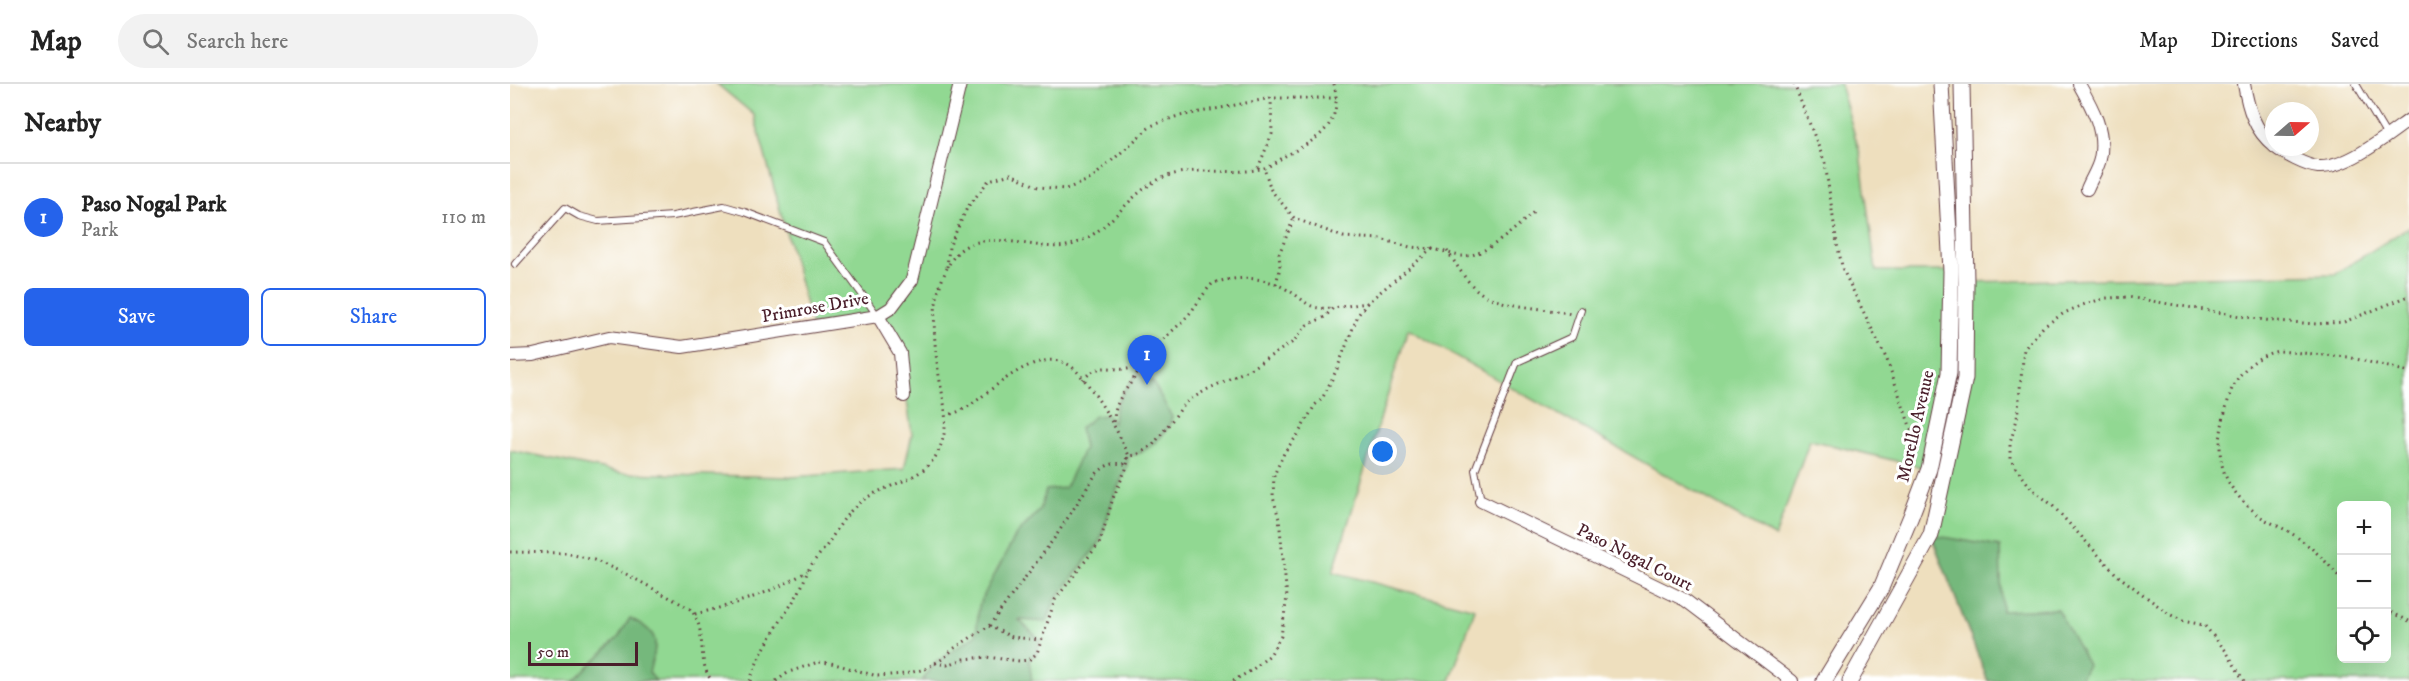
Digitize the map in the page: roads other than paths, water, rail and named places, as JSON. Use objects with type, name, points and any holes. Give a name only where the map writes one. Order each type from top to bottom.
[{"type":"street","name":"Primrose Drive","points":[[510,356],[533,355],[609,337],[682,347],[878,316],[891,308],[912,280],[960,84]]},
{"type":"street","name":"Morello Avenue","points":[[1824,681],[1881,588],[1929,469],[1949,374],[1951,271],[1941,84]]},
{"type":"street","name":"Morello Avenue","points":[[1850,681],[1930,535],[1965,378],[1966,282],[1962,84]]},
{"type":"street","points":[[2079,84],[2094,111],[2101,135],[2100,158],[2087,189]]},
{"type":"street","points":[[2244,84],[2249,110],[2265,139]]},
{"type":"street","points":[[2288,156],[2318,167],[2346,161],[2388,136],[2409,120]]},
{"type":"street","points":[[878,316],[900,353],[904,396]]},
{"type":"street","name":"Paso Nogal Court","points":[[1481,501],[1685,600],[1792,681]]},
{"type":"lane","points":[[2356,84],[2388,136]]},
{"type":"lane","points":[[515,264],[565,208],[579,216],[597,221],[673,216],[724,206],[824,242],[878,316]]},
{"type":"lane","points":[[1481,501],[1475,470],[1516,362],[1572,337],[1580,313]]},
{"type":"place","name":"Paso Nogal Park","points":[[1147,385]]}]
